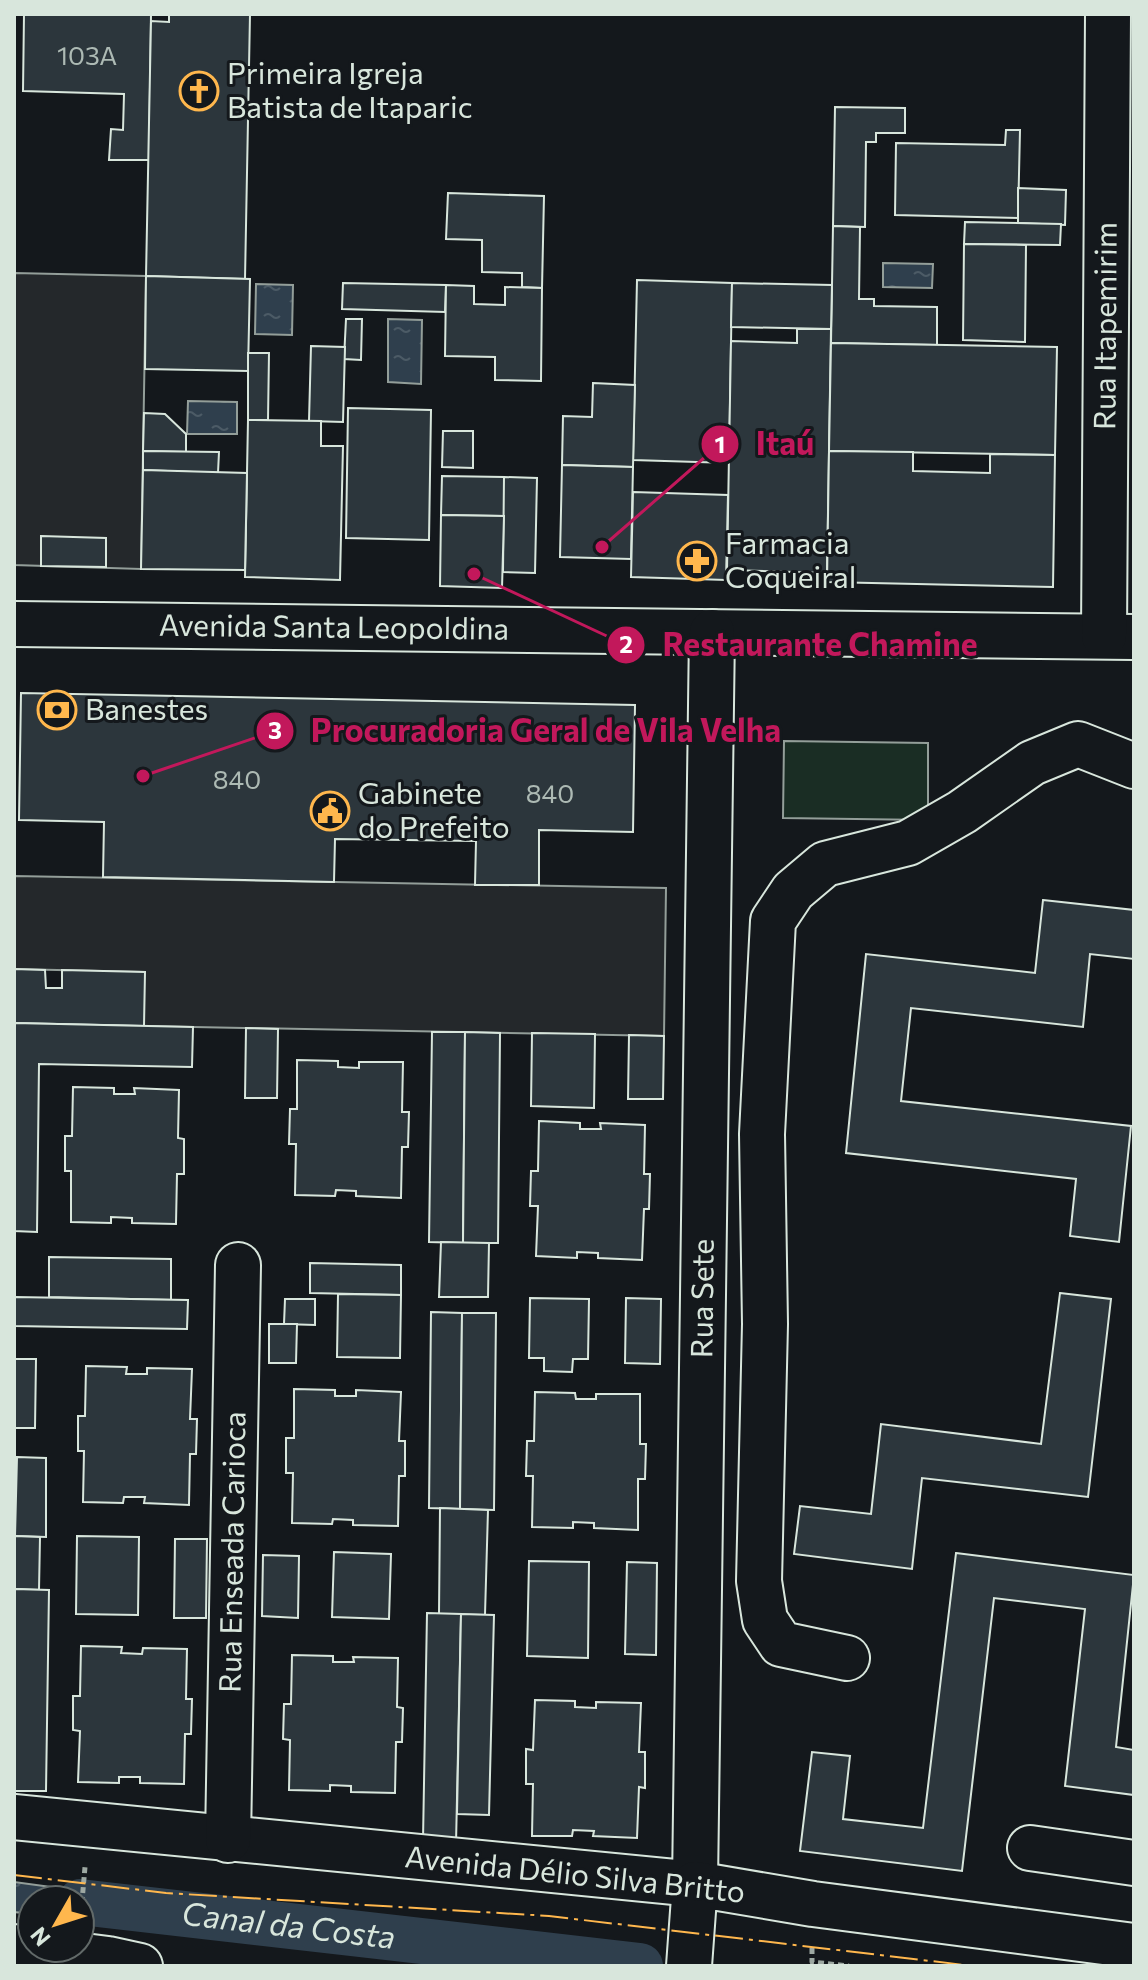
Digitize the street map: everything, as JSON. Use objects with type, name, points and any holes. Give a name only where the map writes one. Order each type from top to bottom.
[{"type":"street","name":"Rua Itapemirim","points":[[1108,14],[1119,637]]},
{"type":"street","name":"Avenida Santa Leopoldina","points":[[14,624],[1119,637]]},
{"type":"street","name":"Rua Sete","points":[[690,1951],[695,1884],[712,632]]},
{"type":"street","points":[[847,1658],[781,1644],[765,1620],[759,1581],[765,1324],[762,1134],[773,921],[793,891],[825,864],[908,843],[962,812],[1032,763],[1078,744],[1134,766]]},
{"type":"street","name":"Rua Enseada Carioca","points":[[228,1840],[238,1265]]},
{"type":"street","name":"Avenida Délio Silva Britto","points":[[14,1817],[695,1884],[813,1904],[1134,1946]]},
{"type":"street","points":[[1030,1848],[1134,1863]]},
{"type":"street","points":[[14,1947],[140,1966]]},
{"type":"green space","points":[[784,741],[928,743],[928,820],[783,818]]},
{"type":"shaded area","points":[[14,273],[146,276],[141,569],[14,565]]},
{"type":"shaded area","points":[[14,876],[666,888],[664,1036],[144,1026],[144,972],[14,969]]},
{"type":"water","points":[[883,263],[933,264],[932,288],[883,287]]},
{"type":"water","points":[[256,284],[293,285],[292,335],[255,334]]},
{"type":"water","points":[[388,319],[422,320],[421,384],[388,382]]},
{"type":"water","points":[[188,401],[237,402],[237,434],[187,434]]},
{"type":"water","points":[[14,1882],[29,1884],[16,1884],[14,1912]]},
{"type":"building","points":[[24,14],[151,14],[149,160],[109,160],[111,129],[123,130],[124,94],[23,91]]},
{"type":"building","name":"Primeira Igreja Batista de Itaparic","points":[[169,14],[250,14],[245,279],[146,276],[151,21],[169,22]]},
{"type":"building","points":[[835,107],[905,108],[905,133],[876,133],[876,142],[866,142],[865,227],[833,226]]},
{"type":"building","points":[[1006,130],[1020,130],[1018,218],[895,215],[896,143],[1005,145]]},
{"type":"building","points":[[1018,188],[1066,190],[1065,225],[1018,223]]},
{"type":"building","points":[[448,193],[544,196],[542,288],[522,287],[522,273],[482,272],[482,240],[446,239]]},
{"type":"building","points":[[965,222],[1061,224],[1060,245],[964,244]]},
{"type":"building","points":[[833,226],[860,227],[859,299],[874,299],[874,306],[937,307],[937,345],[831,343]]},
{"type":"building","points":[[964,244],[1026,245],[1025,342],[963,340]]},
{"type":"building","points":[[146,276],[250,279],[248,371],[145,369]]},
{"type":"building","points":[[637,280],[732,283],[729,463],[633,460]]},
{"type":"building","points":[[343,283],[446,285],[445,312],[342,309]]},
{"type":"building","points":[[732,283],[832,285],[831,329],[731,327]]},
{"type":"building","points":[[446,285],[474,286],[474,304],[505,305],[505,287],[542,288],[541,381],[495,380],[495,357],[445,356]]},
{"type":"building","points":[[346,319],[362,319],[361,360],[344,359]]},
{"type":"building","points":[[797,329],[831,329],[827,573],[727,570],[731,341],[797,343]]},
{"type":"building","points":[[831,343],[1057,347],[1055,455],[829,451]]},
{"type":"building","points":[[311,346],[345,347],[343,422],[309,421]]},
{"type":"building","points":[[248,353],[269,353],[268,420],[248,420]]},
{"type":"building","points":[[593,383],[635,385],[633,467],[562,465],[563,416],[592,417]]},
{"type":"building","points":[[348,408],[431,410],[429,540],[346,538]]},
{"type":"building","points":[[144,413],[165,414],[186,434],[186,452],[143,451]]},
{"type":"building","points":[[248,420],[321,421],[321,446],[343,446],[340,580],[245,577]]},
{"type":"building","points":[[443,431],[473,431],[473,468],[442,467]]},
{"type":"building","points":[[143,451],[219,452],[218,473],[143,470]]},
{"type":"building","points":[[829,451],[913,452],[913,471],[990,473],[990,454],[1055,455],[1053,587],[827,582]]},
{"type":"building","points":[[562,465],[633,467],[631,559],[560,557]]},
{"type":"building","points":[[143,470],[247,473],[245,570],[141,569]]},
{"type":"building","points":[[442,476],[504,477],[504,516],[441,515]]},
{"type":"building","points":[[504,477],[537,478],[535,573],[503,572]]},
{"type":"building","points":[[633,492],[728,495],[726,580],[631,577]]},
{"type":"building","points":[[441,515],[504,516],[502,588],[440,586]]},
{"type":"building","points":[[41,536],[106,538],[106,567],[41,566]]},
{"type":"building","points":[[21,693],[635,705],[633,832],[539,830],[539,885],[475,885],[476,841],[335,839],[334,882],[103,877],[104,822],[19,820]]},
{"type":"building","points":[[1043,900],[1134,910],[1134,959],[1090,954],[1083,1027],[911,1008],[901,1101],[1131,1126],[1119,1242],[1070,1236],[1076,1179],[846,1153],[866,954],[1035,973]]},
{"type":"building","points":[[14,969],[45,970],[46,988],[62,988],[62,970],[145,972],[144,1026],[14,1023]]},
{"type":"building","points":[[14,1023],[193,1027],[192,1067],[39,1064],[37,1232],[14,1231]]},
{"type":"building","points":[[246,1028],[278,1029],[277,1098],[245,1098]]},
{"type":"building","points":[[432,1032],[465,1032],[463,1243],[429,1242]]},
{"type":"building","points":[[465,1032],[500,1033],[498,1243],[463,1243]]},
{"type":"building","points":[[532,1033],[595,1034],[594,1108],[531,1106]]},
{"type":"building","points":[[629,1035],[664,1036],[663,1099],[628,1099]]},
{"type":"building","points":[[297,1060],[338,1061],[338,1067],[359,1068],[359,1062],[403,1062],[402,1112],[409,1112],[408,1147],[402,1147],[401,1198],[356,1196],[356,1191],[336,1190],[335,1196],[295,1195],[296,1144],[289,1144],[290,1109],[297,1109]]},
{"type":"building","points":[[73,1087],[114,1088],[114,1094],[135,1094],[134,1088],[179,1090],[178,1138],[184,1139],[184,1174],[177,1174],[176,1224],[132,1223],[132,1218],[111,1217],[111,1223],[71,1222],[71,1171],[65,1171],[65,1136],[72,1136]]},
{"type":"building","points":[[539,1121],[580,1123],[580,1129],[601,1129],[600,1123],[645,1125],[644,1174],[650,1174],[649,1209],[644,1209],[642,1260],[598,1258],[598,1253],[577,1252],[577,1258],[536,1256],[538,1206],[530,1206],[531,1171],[538,1171]]},
{"type":"building","points":[[441,1242],[489,1243],[488,1297],[439,1297]]},
{"type":"building","points":[[49,1257],[171,1259],[171,1300],[49,1297]]},
{"type":"building","points":[[310,1263],[401,1265],[401,1295],[310,1293]]},
{"type":"building","points":[[1060,1293],[1111,1299],[1088,1497],[922,1478],[912,1569],[794,1554],[800,1506],[871,1514],[881,1424],[1041,1444]]},
{"type":"building","points":[[338,1294],[401,1295],[400,1358],[337,1357]]},
{"type":"building","points":[[15,1297],[188,1300],[187,1329],[14,1326]]},
{"type":"building","points":[[530,1298],[589,1299],[588,1359],[573,1359],[572,1372],[544,1371],[544,1358],[529,1358]]},
{"type":"building","points":[[626,1298],[661,1299],[660,1364],[625,1363]]},
{"type":"building","points":[[285,1299],[315,1299],[315,1325],[284,1324]]},
{"type":"building","points":[[431,1312],[462,1313],[460,1509],[429,1508]]},
{"type":"building","points":[[462,1313],[496,1313],[494,1510],[460,1509]]},
{"type":"building","points":[[269,1324],[297,1324],[296,1363],[269,1363]]},
{"type":"building","points":[[14,1359],[36,1359],[35,1428],[14,1428]]},
{"type":"building","points":[[86,1366],[127,1367],[126,1374],[147,1374],[147,1368],[192,1369],[190,1419],[197,1419],[196,1454],[190,1454],[189,1505],[144,1503],[145,1497],[124,1497],[123,1503],[83,1502],[84,1451],[78,1451],[78,1416],[85,1416]]},
{"type":"building","points":[[294,1389],[335,1390],[335,1396],[356,1396],[356,1390],[401,1392],[399,1441],[405,1441],[405,1476],[399,1476],[398,1526],[353,1525],[353,1520],[333,1519],[332,1524],[292,1523],[293,1473],[286,1473],[286,1438],[294,1438]]},
{"type":"building","points":[[535,1392],[575,1393],[576,1399],[596,1399],[596,1394],[640,1394],[640,1444],[646,1444],[645,1479],[638,1479],[638,1530],[594,1528],[594,1523],[573,1522],[573,1528],[532,1527],[533,1476],[526,1476],[527,1441],[534,1441]]},
{"type":"building","points":[[17,1457],[46,1458],[46,1537],[15,1536]]},
{"type":"building","points":[[440,1508],[488,1510],[485,1615],[439,1614]]},
{"type":"building","points":[[15,1536],[40,1537],[39,1590],[15,1589]]},
{"type":"building","points":[[77,1536],[139,1537],[138,1615],[76,1614]]},
{"type":"building","points":[[175,1539],[207,1539],[206,1618],[174,1618]]},
{"type":"building","points":[[334,1552],[391,1554],[389,1619],[332,1617]]},
{"type":"building","points":[[956,1553],[1134,1575],[1116,1747],[1134,1750],[1134,1795],[1065,1786],[1085,1609],[994,1598],[962,1871],[800,1851],[812,1752],[850,1756],[843,1819],[923,1828]]},
{"type":"building","points":[[263,1555],[299,1556],[298,1618],[262,1616]]},
{"type":"building","points":[[529,1561],[589,1562],[588,1658],[527,1656]]},
{"type":"building","points":[[627,1562],[657,1563],[656,1655],[625,1654]]},
{"type":"building","points":[[15,1589],[49,1590],[46,1791],[14,1791]]},
{"type":"building","points":[[427,1613],[461,1614],[456,1844],[423,1840]]},
{"type":"building","points":[[461,1614],[494,1615],[489,1815],[457,1814]]},
{"type":"building","points":[[81,1646],[122,1647],[121,1653],[142,1654],[143,1648],[187,1649],[186,1699],[192,1699],[191,1734],[185,1734],[184,1784],[140,1783],[140,1777],[119,1777],[119,1783],[78,1782],[80,1731],[73,1730],[73,1696],[80,1696]]},
{"type":"building","points":[[292,1655],[333,1656],[333,1662],[354,1662],[353,1657],[398,1658],[397,1707],[403,1708],[402,1742],[396,1742],[395,1793],[351,1792],[351,1786],[330,1785],[330,1791],[289,1790],[290,1740],[283,1739],[284,1704],[291,1704]]},
{"type":"building","points":[[535,1700],[575,1701],[575,1707],[596,1708],[596,1702],[641,1703],[639,1752],[645,1752],[645,1788],[639,1787],[637,1838],[593,1836],[594,1831],[573,1830],[572,1836],[532,1836],[533,1784],[526,1784],[526,1749],[533,1750]]},
{"type":"waterway","name":"Canal da Costa","points":[[96,1904],[640,1966]]},
{"type":"power","points":[[14,1875],[166,1893],[549,1916],[973,1966]]},
{"type":"place","name":"Primeira Igreja Batista de Itaparic","points":[[199,91]]},
{"type":"place","name":"Itaú","points":[[602,547]]},
{"type":"place","name":"Farmacia Coqueiral","points":[[697,561]]},
{"type":"place","name":"Restaurante Chamine","points":[[474,574]]},
{"type":"place","name":"Banestes","points":[[57,710]]},
{"type":"place","name":"Procuradoria Geral de Vila Velha","points":[[143,776]]},
{"type":"place","name":"Gabinete do Prefeito","points":[[330,811]]}]
